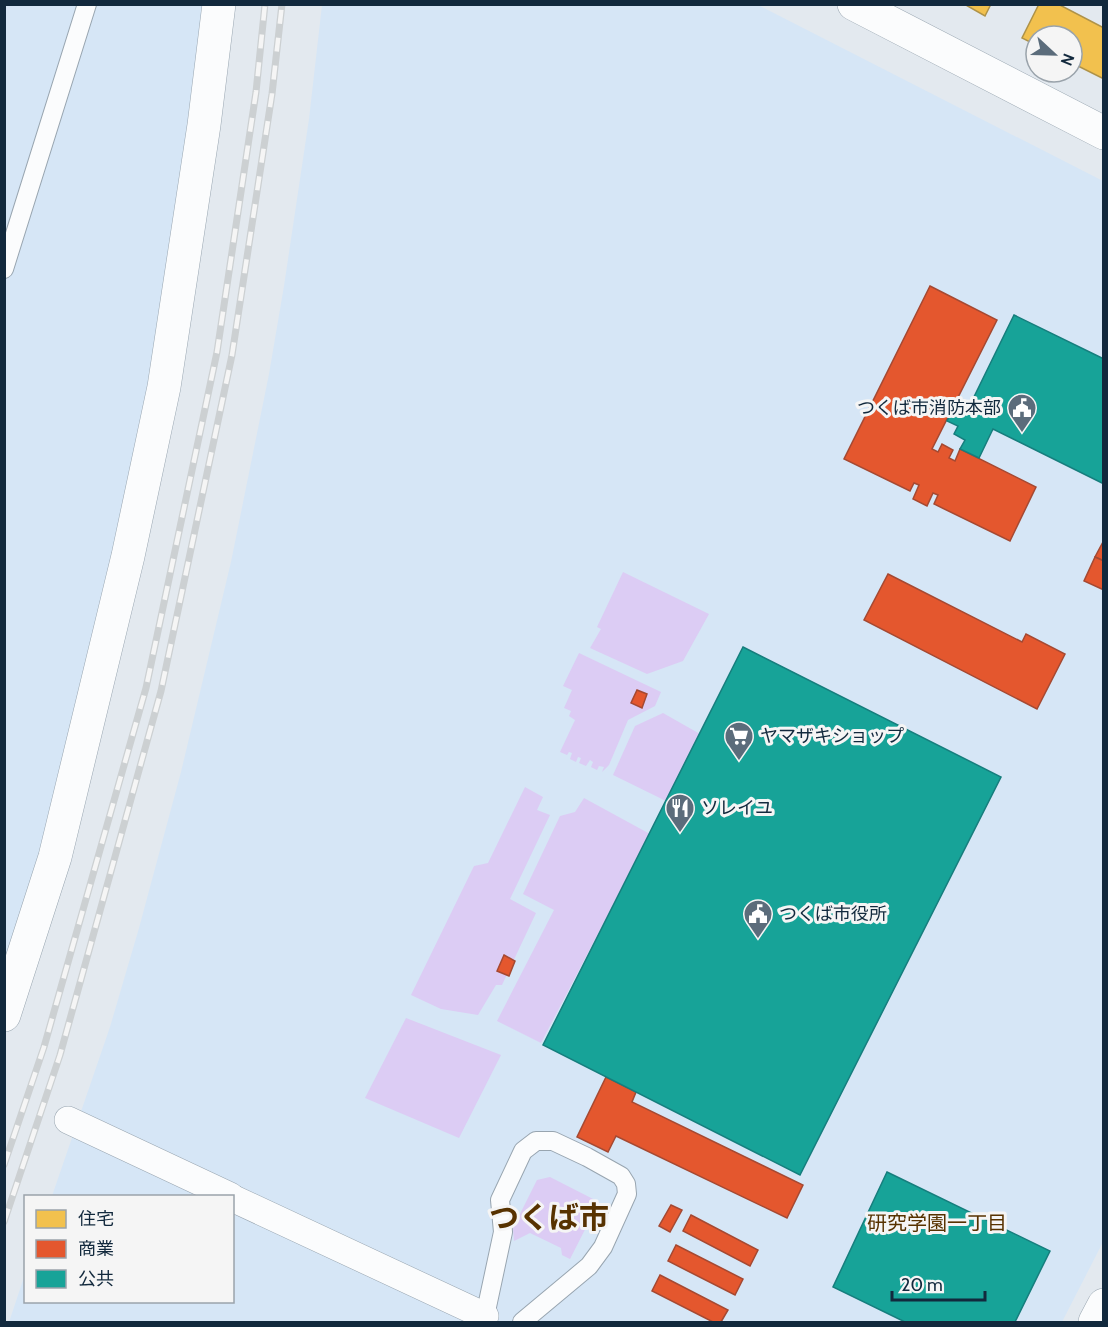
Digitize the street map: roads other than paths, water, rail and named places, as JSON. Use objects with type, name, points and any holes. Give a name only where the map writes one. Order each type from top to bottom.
[{"type":"street","points":[[4,1015],[55,857],[128,556],[164,387],[204,125],[219,4]]},
{"type":"street","points":[[854,4],[1104,133]]},
{"type":"street","points":[[68,1120],[227,1195]]},
{"type":"street","points":[[234,1198],[484,1319]]},
{"type":"street","points":[[1095,1323],[1104,1305]]},
{"type":"lane","points":[[4,269],[87,4]]},
{"type":"lane","points":[[484,1319],[503,1232],[500,1200],[523,1151],[536,1141],[553,1142],[621,1176],[626,1184],[627,1194],[603,1247],[589,1266],[522,1323]]},
{"type":"railway","points":[[4,1165],[44,1047],[146,688],[217,352],[256,92],[265,4]]},
{"type":"railway","points":[[4,1222],[60,1055],[161,691],[232,355],[272,94],[282,4]]},
{"type":"place","name":"つくば市消防本部","points":[[1022,434]]},
{"type":"place","name":"ヤマザキショップ","points":[[739,762]]},
{"type":"place","name":"ソレイユ","points":[[680,834]]},
{"type":"place","name":"つくば市役所","points":[[758,940]]},
{"type":"district","name":"つくば市","points":[[549,1217]]},
{"type":"district","name":"研究学園一丁目","points":[[937,1223]]}]
